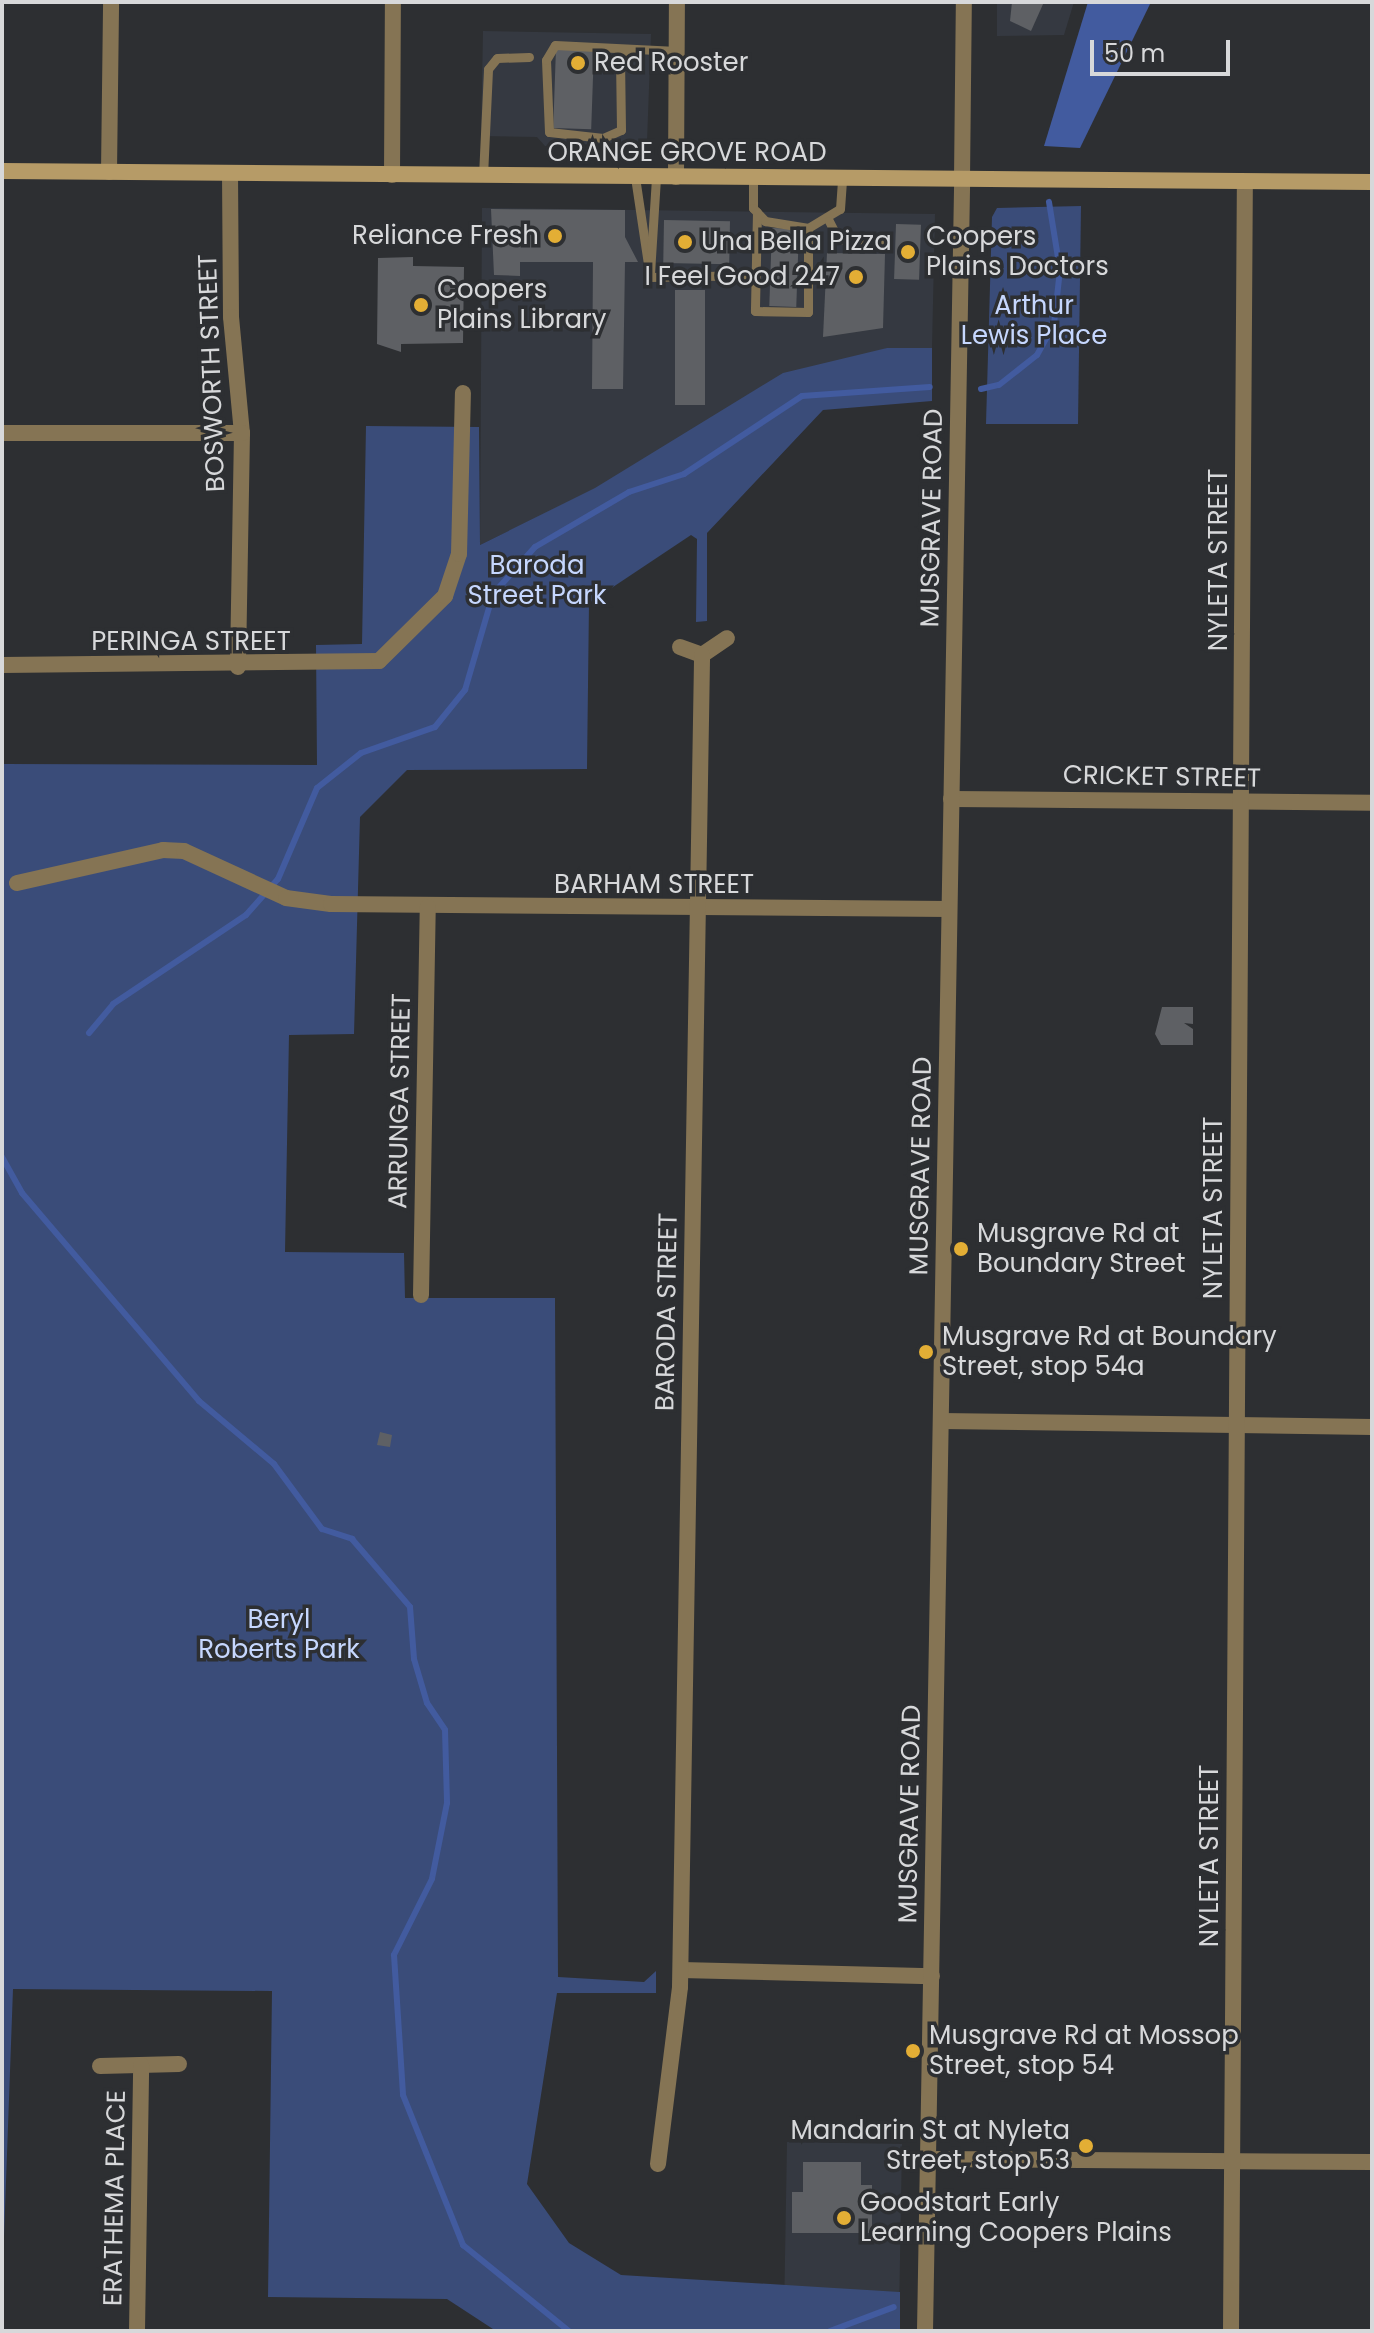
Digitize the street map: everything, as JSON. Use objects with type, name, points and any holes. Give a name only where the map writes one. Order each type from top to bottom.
[{"type":"main road","name":"ORANGE GROVE ROAD","points":[[2,171],[1372,182]]},
{"type":"street","points":[[109,172],[111,2]]},
{"type":"street","points":[[392,175],[393,2]]},
{"type":"street","points":[[676,177],[677,2]]},
{"type":"street","name":"MUSGRAVE ROAD","points":[[925,2331],[964,2]]},
{"type":"street","name":"BOSWORTH STREET","points":[[230,173],[231,317],[242,433],[238,667]]},
{"type":"street","name":"NYLETA STREET","points":[[1231,2331],[1245,182]]},
{"type":"street","name":"PERINGA STREET","points":[[2,665],[238,667],[379,661],[445,596],[459,554],[463,393]]},
{"type":"street","points":[[2,433],[242,433]]},
{"type":"street","points":[[680,647],[702,655],[727,638]]},
{"type":"street","name":"BARODA STREET","points":[[658,2164],[681,1970],[702,655]]},
{"type":"street","name":"CRICKET STREET","points":[[951,799],[1372,803]]},
{"type":"street","name":"BARHAM STREET","points":[[17,883],[163,850],[184,851],[252,886],[286,898],[358,905],[698,910],[949,909]]},
{"type":"street","name":"ARRUNGA STREET","points":[[421,1295],[428,907]]},
{"type":"street","points":[[941,1421],[1372,1427]]},
{"type":"street","points":[[681,1970],[932,1976]]},
{"type":"street","name":"ERATHEMA PLACE","points":[[100,2066],[179,2064]]},
{"type":"street","name":"ERATHEMA PLACE","points":[[137,2331],[141,2065]]},
{"type":"street","points":[[929,2159],[1372,2162]]},
{"type":"lane","points":[[628,52],[620,58],[621,130],[603,138],[549,132],[549,50],[596,45],[628,52],[677,51]]},
{"type":"lane","points":[[483,176],[488,69],[497,58],[529,57]]},
{"type":"lane","points":[[635,177],[650,277]]},
{"type":"lane","points":[[650,277],[656,177]]},
{"type":"lane","points":[[753,178],[757,212],[755,311],[808,312],[808,228]]},
{"type":"lane","points":[[757,212],[765,221],[808,228],[829,221],[840,209],[842,178]]},
{"type":"lane","points":[[829,221],[838,239],[882,242]]},
{"type":"lane","points":[[650,277],[756,275]]},
{"type":"shaded area","points":[[997,2],[1074,2],[1064,35],[997,36]]},
{"type":"shaded area","points":[[1088,2],[1151,2],[1080,148],[1044,146]]},
{"type":"shaded area","points":[[483,31],[651,34],[647,142],[545,146],[537,137],[481,136]]},
{"type":"shaded area","points":[[482,208],[935,214],[932,348],[887,348],[480,545]]},
{"type":"shaded area","name":"Goodstart Early Learning Coopers Plains","points":[[787,2142],[902,2144],[899,2292],[784,2290]]},
{"type":"green space","name":"Arthur Lewis Place","points":[[1081,206],[1078,424],[986,424],[992,217],[997,208]]},
{"type":"green space","name":"Beryl Roberts Park","points":[[887,348],[932,348],[932,401],[823,410],[707,533],[707,621],[696,622],[697,539],[691,535],[589,603],[587,769],[407,770],[360,817],[354,1034],[289,1035],[285,1252],[404,1253],[405,1298],[555,1298],[558,1977],[644,1982],[656,1971],[656,1993],[557,1993],[527,2184],[569,2243],[621,2275],[900,2292],[900,2331],[496,2331],[447,2299],[268,2297],[272,1991],[13,1989],[2,2292],[2,764],[317,765],[316,645],[362,644],[366,426],[479,427],[480,545],[595,488],[783,373]]},
{"type":"building","points":[[1012,2],[1044,2],[1031,31],[1010,21]]},
{"type":"building","points":[[556,48],[594,49],[591,129],[553,128]]},
{"type":"building","points":[[491,209],[625,210],[625,237],[638,262],[625,262],[623,389],[592,389],[593,262],[520,262],[520,276],[494,275]]},
{"type":"building","name":"Una Bella Pizza","points":[[664,220],[730,221],[729,264],[663,263]]},
{"type":"building","name":"Coopers Plains Doctors","points":[[896,224],[921,225],[919,280],[894,279]]},
{"type":"building","points":[[772,228],[799,229],[796,307],[769,306]]},
{"type":"building","name":"I Feel Good 247","points":[[827,253],[885,254],[883,328],[823,337]]},
{"type":"building","name":"Coopers Plains Library","points":[[413,257],[413,266],[464,267],[463,343],[401,344],[401,352],[377,344],[378,258]]},
{"type":"building","points":[[675,290],[705,290],[705,405],[675,405]]},
{"type":"building","points":[[1162,1007],[1193,1007],[1193,1024],[1184,1023],[1193,1029],[1193,1045],[1161,1045],[1155,1034]]},
{"type":"building","points":[[380,1432],[392,1435],[390,1447],[377,1445]]},
{"type":"building","points":[[803,2162],[861,2162],[861,2185],[872,2185],[872,2233],[792,2233],[792,2192],[803,2192]]},
{"type":"waterway","points":[[981,389],[999,385],[1037,355],[1054,324],[1060,270],[1049,202]]},
{"type":"waterway","points":[[89,1033],[113,1004],[246,915],[278,879],[317,788],[361,753],[435,727],[465,690],[493,594],[535,547],[629,492],[684,474],[802,396],[930,387]]},
{"type":"waterway","points":[[2,1157],[22,1193],[199,1401],[274,1464],[322,1529],[352,1539],[410,1607],[414,1659],[427,1703],[445,1730],[447,1803],[432,1879],[394,1955],[403,2095],[463,2245],[569,2331]]},
{"type":"waterway","points":[[830,2331],[894,2307]]},
{"type":"place","name":"Red Rooster","points":[[578,63]]},
{"type":"place","name":"Reliance Fresh","points":[[555,236]]},
{"type":"place","name":"Una Bella Pizza","points":[[685,242]]},
{"type":"place","name":"Coopers Plains Doctors","points":[[908,252]]},
{"type":"place","name":"I Feel Good 247","points":[[856,277]]},
{"type":"place","name":"Coopers Plains Library","points":[[421,305]]},
{"type":"place","name":"Musgrave Rd at Boundary Street","points":[[961,1249]]},
{"type":"place","name":"Musgrave Rd at Boundary Street, stop 54a","points":[[926,1352]]},
{"type":"place","name":"Musgrave Rd at Mossop Street, stop 54","points":[[913,2051]]},
{"type":"place","name":"Mandarin St at Nyleta Street, stop 53","points":[[1086,2146]]},
{"type":"place","name":"Goodstart Early Learning Coopers Plains","points":[[844,2218]]},
{"type":"park label","name":"Baroda Street Park","points":[[537,581]]}]
